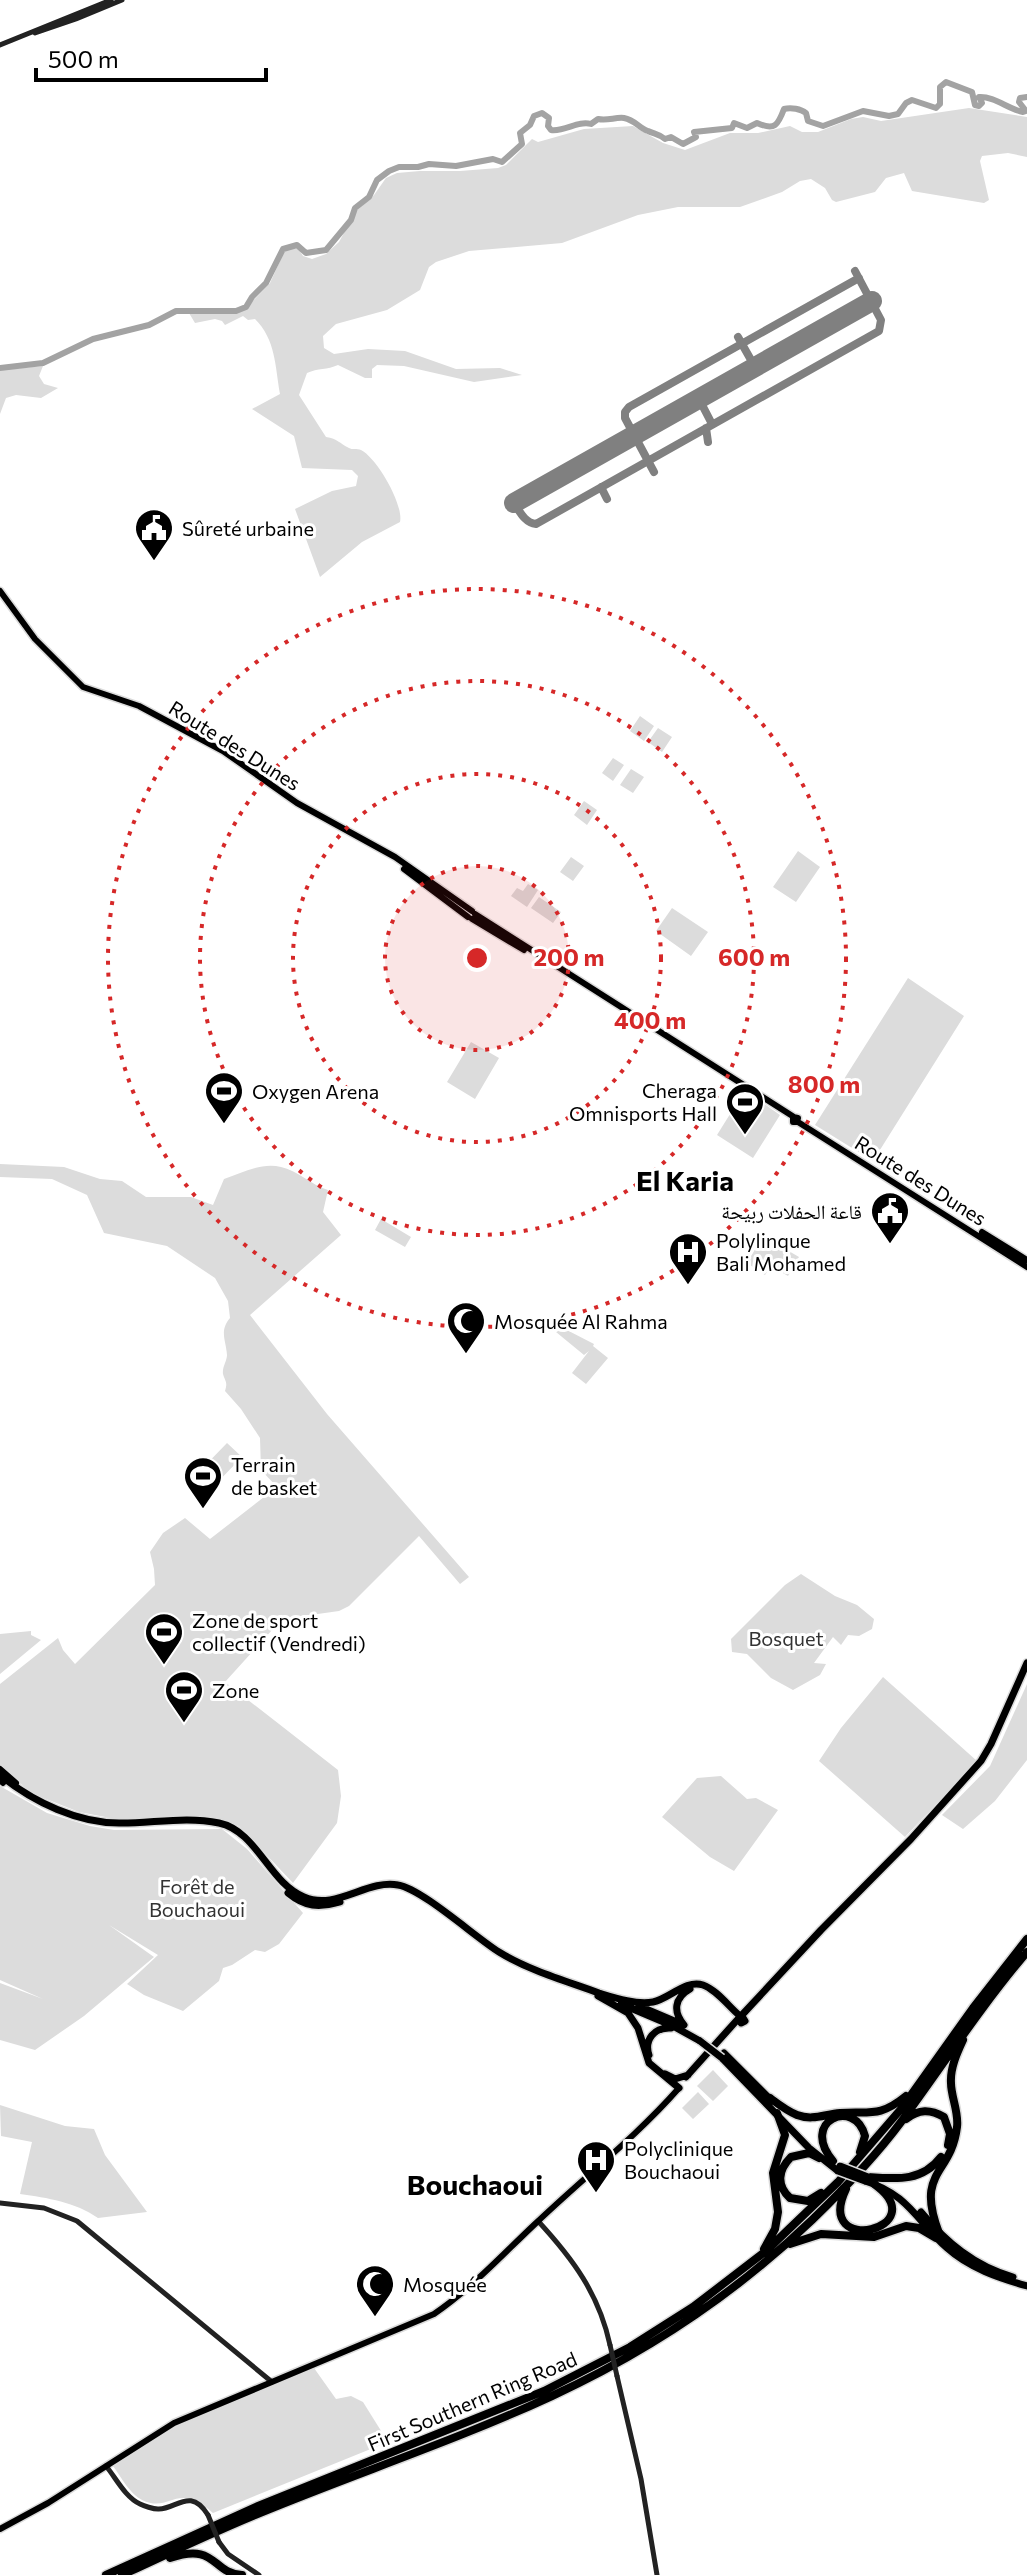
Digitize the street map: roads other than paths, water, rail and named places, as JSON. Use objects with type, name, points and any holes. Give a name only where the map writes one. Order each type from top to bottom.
[{"type":"highway","points":[[676,2089],[981,1761],[1027,1663]]},
{"type":"highway","points":[[676,2089],[913,1842],[986,1760],[1027,1672]]},
{"type":"highway","points":[[1,1778],[44,1808],[99,1825],[182,1824],[223,1829],[240,1840],[290,1894],[311,1906],[325,1906],[382,1890],[402,1890],[511,1963],[600,1995],[637,2002],[666,1998],[687,1986],[700,1984],[740,2019]]},
{"type":"highway","points":[[1,1778],[34,1799],[104,1822],[195,1821],[227,1826],[239,1833],[290,1888],[306,1898],[329,1900],[387,1884],[404,1886],[510,1958],[683,2028],[702,2040],[770,2098],[823,2156],[837,2166]]},
{"type":"highway","name":"First Southern Ring Road","points":[[106,2575],[258,2506],[544,2391],[630,2347],[693,2307],[758,2257],[838,2182],[924,2079],[973,2008],[1027,1939]]},
{"type":"highway","name":"First Southern Ring Road","points":[[122,2575],[205,2537],[555,2395],[639,2350],[690,2318],[776,2253],[849,2183],[899,2124],[1027,1952]]},
{"type":"highway","points":[[683,2028],[676,2008],[679,1998],[689,1989],[706,1991],[728,2007],[739,2009],[756,2001]]},
{"type":"highway","points":[[600,1995],[621,2007],[633,2019],[645,2058],[665,2076],[678,2078],[688,2075]]},
{"type":"highway","points":[[938,2236],[929,2196],[936,2172],[955,2138],[957,2124],[951,2084],[953,2067],[969,2026]]},
{"type":"highway","points":[[676,2089],[648,2055],[648,2042],[660,2029],[683,2028]]},
{"type":"highway","points":[[723,2055],[819,2158]]},
{"type":"highway","points":[[770,2098],[795,2115],[806,2117],[837,2113],[872,2114],[894,2105],[924,2079]]},
{"type":"highway","points":[[869,2180],[916,2176],[937,2162],[945,2152],[950,2134],[944,2117],[932,2111],[922,2111],[899,2124]]},
{"type":"highway","points":[[758,2257],[777,2221],[778,2203],[773,2173],[785,2135],[777,2113]]},
{"type":"highway","points":[[837,2166],[823,2148],[820,2138],[823,2128],[835,2118],[850,2117],[860,2123],[865,2136],[853,2164]]},
{"type":"highway","points":[[838,2182],[808,2201],[800,2201],[784,2193],[779,2177],[785,2162],[791,2157],[800,2153],[819,2158],[892,2187],[908,2197],[938,2236]]},
{"type":"highway","points":[[849,2183],[841,2204],[844,2220],[857,2231],[869,2232],[880,2228],[890,2212],[886,2194],[869,2180]]},
{"type":"highway","points":[[776,2253],[808,2236],[838,2233],[874,2237],[906,2226],[938,2236],[977,2262],[1027,2284]]},
{"type":"highway","points":[[205,2537],[204,2550],[247,2574]]},
{"type":"highway","points":[[143,2566],[191,2552],[209,2557],[231,2574],[247,2574]]},
{"type":"main road","points":[[0,45],[111,0]]},
{"type":"main road","points":[[26,34],[64,24],[122,0]]},
{"type":"main road","name":"Route des Dunes","points":[[0,593],[16,608],[35,645],[83,691],[144,712],[225,757],[298,807],[392,859],[472,915],[1027,1267]]},
{"type":"main road","name":"Route des Dunes","points":[[796,1119],[1027,1260]]},
{"type":"main road","points":[[0,2529],[174,2423],[434,2314],[479,2279],[538,2221],[640,2130],[676,2089]]},
{"type":"main road","points":[[0,2203],[44,2208],[77,2221],[272,2382]]},
{"type":"main road","points":[[538,2221],[569,2256],[591,2289],[605,2323],[641,2479],[656,2575]]},
{"type":"main road","points":[[106,2466],[140,2504],[158,2509],[188,2501],[201,2507],[208,2515],[219,2542],[247,2574]]},
{"type":"waterway","points":[[0,368],[43,363],[93,339],[149,325],[176,311],[236,311],[246,307],[266,283],[283,249],[297,245],[306,253],[326,250],[351,220],[355,208],[369,197],[377,180],[389,171],[429,164],[456,166],[493,159],[502,162],[522,144],[520,133],[530,125],[534,116],[542,113],[549,118],[551,130],[591,124],[598,119],[624,118],[665,139],[671,137],[683,144],[696,137],[694,132],[732,128],[734,123],[747,128],[757,123],[775,125],[787,108],[804,112],[808,121],[823,126],[863,111],[889,116],[898,114],[912,100],[936,108],[940,104],[940,87],[946,82],[972,92],[975,105],[979,106],[982,103],[979,97],[985,97],[1023,112],[1026,111],[1019,102],[1020,98],[1027,97]]},
{"type":"place","name":"Sûreté urbaine","points":[[154,562]]},
{"type":"place","name":"Oxygen Arena","points":[[224,1125]]},
{"type":"place","name":"Cheraga Omnisports Hall","points":[[745,1136]]},
{"type":"place","name":"قاعة الحفلات ربيحة","points":[[890,1245]]},
{"type":"place","name":"Polylinque Bali Mohamed","points":[[688,1286]]},
{"type":"place","name":"Mosquée Al Rahma","points":[[466,1355]]},
{"type":"place","name":"Terrain de basket","points":[[203,1510]]},
{"type":"place","name":"Zone de sport collectif (Vendredi)","points":[[164,1666]]},
{"type":"place","name":"Zone","points":[[184,1724]]},
{"type":"place","name":"Polyclinique Bouchaoui","points":[[596,2194]]},
{"type":"place","name":"Mosquée","points":[[375,2318]]},
{"type":"district","name":"El Karia","points":[[685,1180]]},
{"type":"district","name":"Bouchaoui","points":[[475,2184]]},
{"type":"park label","name":"Bosquet","points":[[786,1638]]},
{"type":"park label","name":"Forêt de Bouchaoui","points":[[197,1898]]}]
